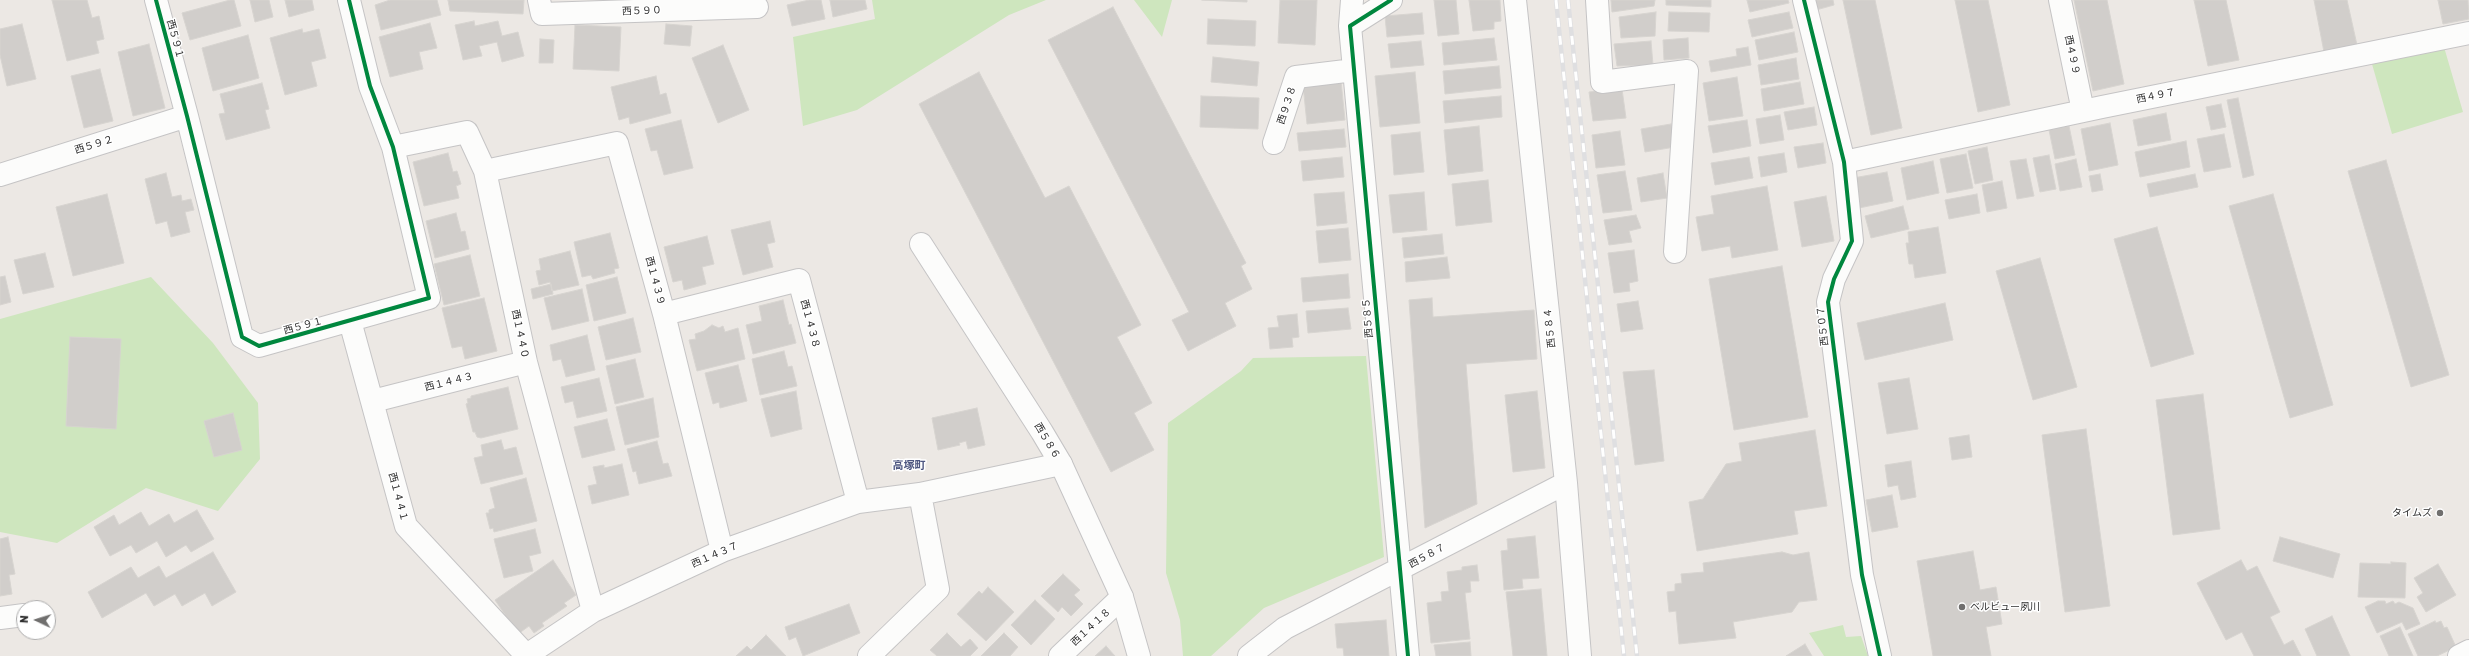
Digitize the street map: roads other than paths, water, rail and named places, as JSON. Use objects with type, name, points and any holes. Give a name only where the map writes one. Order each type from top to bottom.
[{"type":"street","name":"西５９１","points":[[156,0],[188,116],[242,336],[259,346],[429,298],[393,147],[370,86],[349,0]]},
{"type":"street","name":"西５９０","points":[[539,0],[542,14],[757,7]]},
{"type":"street","name":"西５８５","points":[[1352,0],[1350,26],[1408,656]]},
{"type":"street","points":[[1350,26],[1391,0]]},
{"type":"street","name":"西５８４","points":[[1515,0],[1566,483],[1580,656]]},
{"type":"street","points":[[1597,0],[1602,82],[1687,71],[1675,252]]},
{"type":"street","name":"西５０７","points":[[1804,0],[1844,162],[1852,240],[1834,279],[1828,302],[1862,574],[1880,656]]},
{"type":"street","name":"西４９９","points":[[2060,0],[2084,111]]},
{"type":"street","name":"西４９７","points":[[1844,162],[2084,111],[2469,33]]},
{"type":"street","name":"西９３８","points":[[1274,143],[1296,76],[1354,70]]},
{"type":"street","name":"西５９２","points":[[0,175],[188,116]]},
{"type":"street","name":"西１４４０","points":[[393,147],[467,132],[485,171],[526,362],[593,611]]},
{"type":"street","name":"西１４３９","points":[[485,171],[617,143],[664,314],[722,551]]},
{"type":"street","name":"西５８６","points":[[921,244],[1061,464],[1122,597],[1139,656]]},
{"type":"street","name":"西１４３８","points":[[664,314],[799,280],[858,502]]},
{"type":"street","name":"西１４４１","points":[[350,321],[406,526],[527,656]]},
{"type":"street","name":"西１４４３","points":[[373,402],[526,362]]},
{"type":"street","name":"西１４３７","points":[[527,656],[593,611],[722,551],[858,502],[920,494],[1061,464]]},
{"type":"street","name":"西５８７","points":[[1249,656],[1285,628],[1399,571],[1566,483]]},
{"type":"street","points":[[869,656],[938,589],[920,494]]},
{"type":"street","name":"西１４１８","points":[[1060,656],[1122,597]]},
{"type":"street","points":[[0,618],[16,616]]},
{"type":"street","points":[[2459,656],[2469,651]]},
{"type":"railway","points":[[1556,0],[1624,656]]},
{"type":"railway","points":[[1568,0],[1637,656]]},
{"type":"place","name":"タイムズ","points":[[2440,513]]},
{"type":"place","name":"ベルビュー夙川","points":[[1962,607]]},
{"type":"district","name":"高塚町","points":[[909,466]]}]
